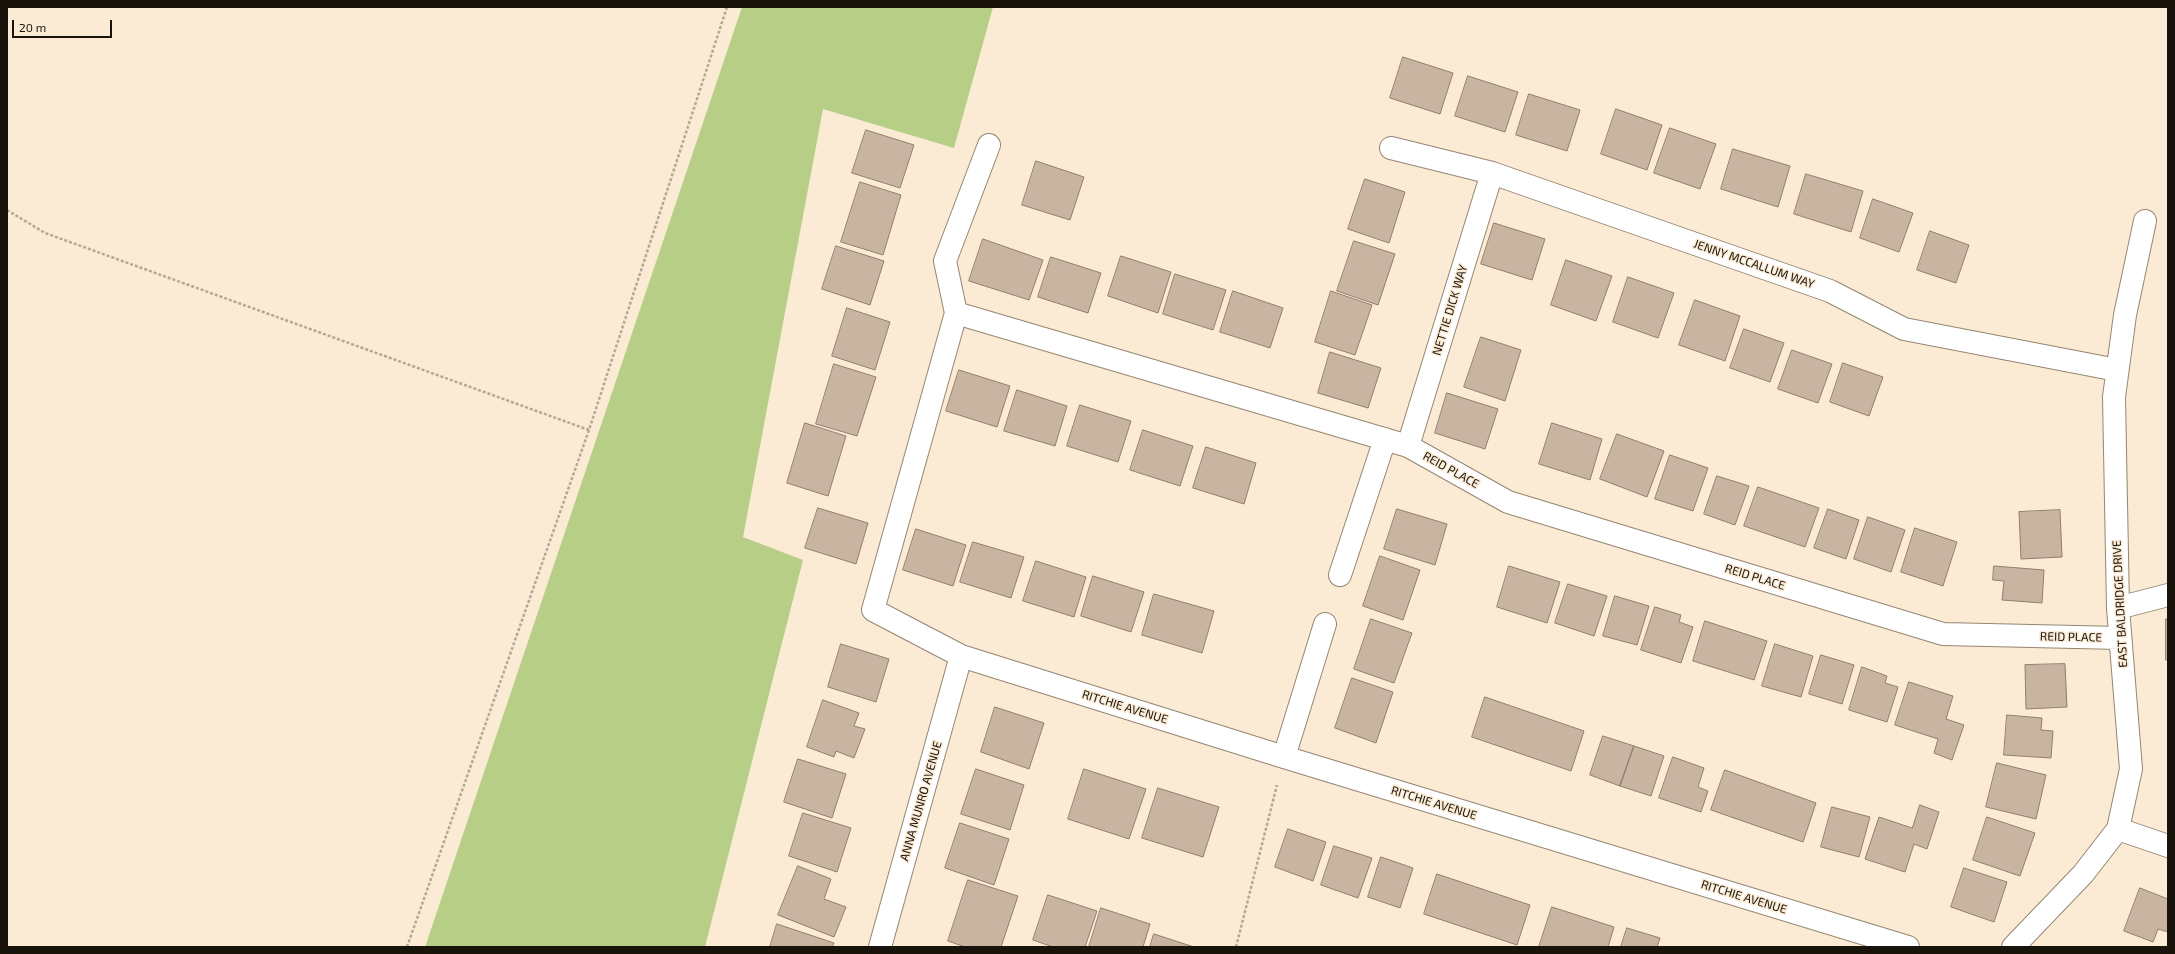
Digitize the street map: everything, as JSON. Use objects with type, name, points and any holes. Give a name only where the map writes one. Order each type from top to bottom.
[{"type":"street","points":[[956,313],[945,261],[990,145]]},
{"type":"street","name":"JENNY MCCALLUM WAY","points":[[1391,148],[1492,174],[1830,291],[1904,329],[2117,370]]},
{"type":"street","name":"NETTIE DICK WAY","points":[[1408,446],[1492,174]]},
{"type":"street","name":"EAST BALDRIDGE DRIVE","points":[[2013,947],[2083,874],[2118,829],[2131,769],[2118,608],[2114,397],[2125,315],[2145,221]]},
{"type":"street","name":"REID PLACE","points":[[956,313],[1408,446],[1508,502],[1943,634],[2120,638]]},
{"type":"street","name":"RITCHIE AVENUE","points":[[956,313],[873,610],[962,656],[1284,757],[1908,947]]},
{"type":"street","points":[[1340,575],[1385,439]]},
{"type":"street","points":[[2118,608],[2168,595]]},
{"type":"street","points":[[1284,757],[1325,624]]},
{"type":"street","name":"ANNA MUNRO AVENUE","points":[[887,945],[962,656]]},
{"type":"street","points":[[2118,829],[2168,846]]},
{"type":"path","points":[[407,947],[589,430],[727,7]]},
{"type":"path","points":[[7,210],[45,233],[589,430]]},
{"type":"path","points":[[1236,947],[1284,757]]},
{"type":"green space","points":[[742,7],[993,7],[954,148],[823,109],[743,537],[803,560],[705,947],[425,947]]},
{"type":"building","points":[[1403,57],[1453,73],[1440,114],[1390,98]]},
{"type":"building","points":[[1468,76],[1518,92],[1505,132],[1455,116]]},
{"type":"building","points":[[1529,94],[1580,110],[1567,151],[1516,135]]},
{"type":"building","points":[[1616,109],[1662,125],[1647,170],[1601,154]]},
{"type":"building","points":[[1670,128],[1716,144],[1700,189],[1654,173]]},
{"type":"building","points":[[866,130],[914,145],[900,188],[852,173]]},
{"type":"building","points":[[1733,149],[1790,166],[1778,207],[1721,189]]},
{"type":"building","points":[[1036,161],[1084,177],[1070,220],[1022,205]]},
{"type":"building","points":[[1806,174],[1863,191],[1851,232],[1794,214]]},
{"type":"building","points":[[1365,179],[1405,192],[1389,243],[1348,229]]},
{"type":"building","points":[[860,182],[901,195],[883,255],[841,242]]},
{"type":"building","points":[[1873,199],[1913,213],[1899,252],[1860,238]]},
{"type":"building","points":[[1494,223],[1545,239],[1532,280],[1481,264]]},
{"type":"building","points":[[1930,231],[1969,245],[1956,283],[1917,270]]},
{"type":"building","points":[[983,239],[1043,260],[1029,300],[969,281]]},
{"type":"building","points":[[1354,241],[1395,254],[1378,305],[1337,291]]},
{"type":"building","points":[[836,246],[884,261],[870,305],[822,289]]},
{"type":"building","points":[[1121,256],[1171,272],[1158,313],[1108,296]]},
{"type":"building","points":[[1051,257],[1101,273],[1088,313],[1038,297]]},
{"type":"building","points":[[1566,260],[1612,276],[1596,321],[1551,305]]},
{"type":"building","points":[[1175,274],[1226,290],[1213,330],[1163,314]]},
{"type":"building","points":[[1628,277],[1674,293],[1658,338],[1613,322]]},
{"type":"building","points":[[1233,291],[1283,308],[1270,348],[1220,332]]},
{"type":"building","points":[[1331,291],[1372,305],[1355,355],[1315,342]]},
{"type":"building","points":[[1695,300],[1740,316],[1725,361],[1679,345]]},
{"type":"building","points":[[847,308],[890,322],[875,370],[832,356]]},
{"type":"building","points":[[1744,329],[1784,343],[1770,382],[1730,368]]},
{"type":"building","points":[[1481,337],[1521,350],[1505,401],[1464,387]]},
{"type":"building","points":[[1792,350],[1832,364],[1818,403],[1778,389]]},
{"type":"building","points":[[1330,352],[1381,368],[1368,408],[1318,393]]},
{"type":"building","points":[[1843,363],[1883,377],[1869,416],[1830,402]]},
{"type":"building","points":[[834,364],[876,377],[857,436],[816,424]]},
{"type":"building","points":[[959,370],[1010,386],[997,427],[946,411]]},
{"type":"building","points":[[1017,390],[1067,406],[1055,446],[1004,431]]},
{"type":"building","points":[[1447,393],[1498,409],[1485,449],[1435,433]]},
{"type":"building","points":[[1080,405],[1131,421],[1118,462],[1067,446]]},
{"type":"building","points":[[805,423],[846,436],[828,496],[787,483]]},
{"type":"building","points":[[1552,423],[1602,439],[1590,480],[1539,464]]},
{"type":"building","points":[[1143,430],[1193,446],[1180,486],[1130,470]]},
{"type":"building","points":[[1617,434],[1664,451],[1647,497],[1600,479]]},
{"type":"building","points":[[1206,447],[1256,463],[1244,504],[1193,488]]},
{"type":"building","points":[[1670,455],[1708,468],[1693,511],[1655,499]]},
{"type":"building","points":[[1717,476],[1749,486],[1735,525],[1704,514]]},
{"type":"building","points":[[1758,487],[1819,508],[1805,547],[1744,526]]},
{"type":"building","points":[[818,508],[868,523],[856,564],[805,548]]},
{"type":"building","points":[[1397,509],[1447,524],[1435,565],[1384,549]]},
{"type":"building","points":[[1828,509],[1859,520],[1846,559],[1814,548]]},
{"type":"building","points":[[2060,510],[2062,557],[2021,559],[2019,512]]},
{"type":"building","points":[[1868,517],[1905,530],[1891,572],[1854,559]]},
{"type":"building","points":[[1915,528],[1957,542],[1943,586],[1901,572]]},
{"type":"building","points":[[916,529],[966,545],[953,586],[903,570]]},
{"type":"building","points":[[973,542],[1024,557],[1011,598],[960,582]]},
{"type":"building","points":[[1380,556],[1420,570],[1403,620],[1363,606]]},
{"type":"building","points":[[1036,561],[1086,577],[1074,617],[1023,601]]},
{"type":"building","points":[[1509,566],[1560,582],[1547,623],[1497,607]]},
{"type":"building","points":[[1994,566],[2044,570],[2042,603],[2002,600],[2004,581],[1993,580]]},
{"type":"building","points":[[1093,576],[1144,592],[1131,632],[1081,616]]},
{"type":"building","points":[[1568,584],[1607,596],[1594,636],[1555,623]]},
{"type":"building","points":[[1154,594],[1214,611],[1202,653],[1142,635]]},
{"type":"building","points":[[1615,596],[1649,606],[1637,645],[1603,636]]},
{"type":"building","points":[[1655,607],[1681,615],[1679,622],[1693,627],[1681,663],[1641,650]]},
{"type":"building","points":[[1371,619],[1412,633],[1394,683],[1354,669]]},
{"type":"building","points":[[2166,619],[2168,619],[2168,660],[2166,660]]},
{"type":"building","points":[[1705,621],[1767,641],[1754,680],[1693,661]]},
{"type":"building","points":[[841,644],[889,659],[876,702],[828,687]]},
{"type":"building","points":[[1775,644],[1813,656],[1801,697],[1762,686]]},
{"type":"building","points":[[1821,655],[1854,665],[1842,704],[1809,694]]},
{"type":"building","points":[[2065,664],[2067,707],[2026,709],[2025,665]]},
{"type":"building","points":[[1862,667],[1887,676],[1885,683],[1898,687],[1887,722],[1849,710]]},
{"type":"building","points":[[1352,678],[1393,692],[1376,743],[1335,728]]},
{"type":"building","points":[[1909,682],[1953,696],[1946,719],[1964,725],[1952,760],[1934,753],[1938,739],[1895,725]]},
{"type":"building","points":[[1485,697],[1584,731],[1571,771],[1472,737]]},
{"type":"building","points":[[823,700],[859,713],[854,726],[865,729],[854,758],[836,751],[834,757],[807,747]]},
{"type":"building","points":[[995,707],[1044,723],[1029,769],[981,752]]},
{"type":"building","points":[[2007,715],[2042,718],[2041,730],[2053,731],[2051,758],[2004,755]]},
{"type":"building","points":[[1603,736],[1634,746],[1620,786],[1590,775]]},
{"type":"building","points":[[1634,746],[1664,756],[1651,796],[1620,786]]},
{"type":"building","points":[[1673,757],[1704,768],[1698,787],[1708,791],[1701,812],[1659,798]]},
{"type":"building","points":[[798,759],[846,774],[832,818],[784,802]]},
{"type":"building","points":[[1997,763],[2046,775],[2036,819],[1986,807]]},
{"type":"building","points":[[976,769],[1024,785],[1010,830],[961,814]]},
{"type":"building","points":[[1084,769],[1146,789],[1129,839],[1068,819]]},
{"type":"building","points":[[1725,770],[1816,803],[1803,842],[1711,810]]},
{"type":"building","points":[[1158,788],[1219,807],[1203,857],[1142,838]]},
{"type":"building","points":[[1920,805],[1939,812],[1927,849],[1914,844],[1905,872],[1865,859],[1879,817],[1912,828]]},
{"type":"building","points":[[1832,807],[1870,817],[1859,857],[1821,847]]},
{"type":"building","points":[[803,813],[851,828],[837,872],[789,856]]},
{"type":"building","points":[[1987,817],[2035,833],[2020,876],[1973,860]]},
{"type":"building","points":[[960,823],[1009,839],[994,885],[945,868]]},
{"type":"building","points":[[1288,829],[1326,842],[1313,881],[1275,867]]},
{"type":"building","points":[[1334,846],[1372,858],[1358,898],[1321,885]]},
{"type":"building","points":[[1381,857],[1413,868],[1400,908],[1368,897]]},
{"type":"building","points":[[798,866],[831,879],[824,899],[846,907],[834,937],[778,915]]},
{"type":"building","points":[[1964,868],[2007,882],[1994,922],[1951,907]]},
{"type":"building","points":[[1437,874],[1530,905],[1517,945],[1424,914]]},
{"type":"building","points":[[968,880],[1018,896],[1001,947],[965,947],[948,941]]},
{"type":"building","points":[[2140,888],[2168,899],[2168,932],[2158,929],[2153,942],[2124,931]]},
{"type":"building","points":[[1048,895],[1097,911],[1085,947],[1053,947],[1033,940]]},
{"type":"building","points":[[1552,907],[1614,927],[1608,947],[1539,947]]},
{"type":"building","points":[[1101,908],[1150,924],[1143,947],[1089,947]]},
{"type":"building","points":[[777,924],[834,943],[832,947],[770,947]]},
{"type":"building","points":[[1627,928],[1660,938],[1657,947],[1621,947]]},
{"type":"building","points":[[1154,934],[1194,947],[1150,947]]}]
